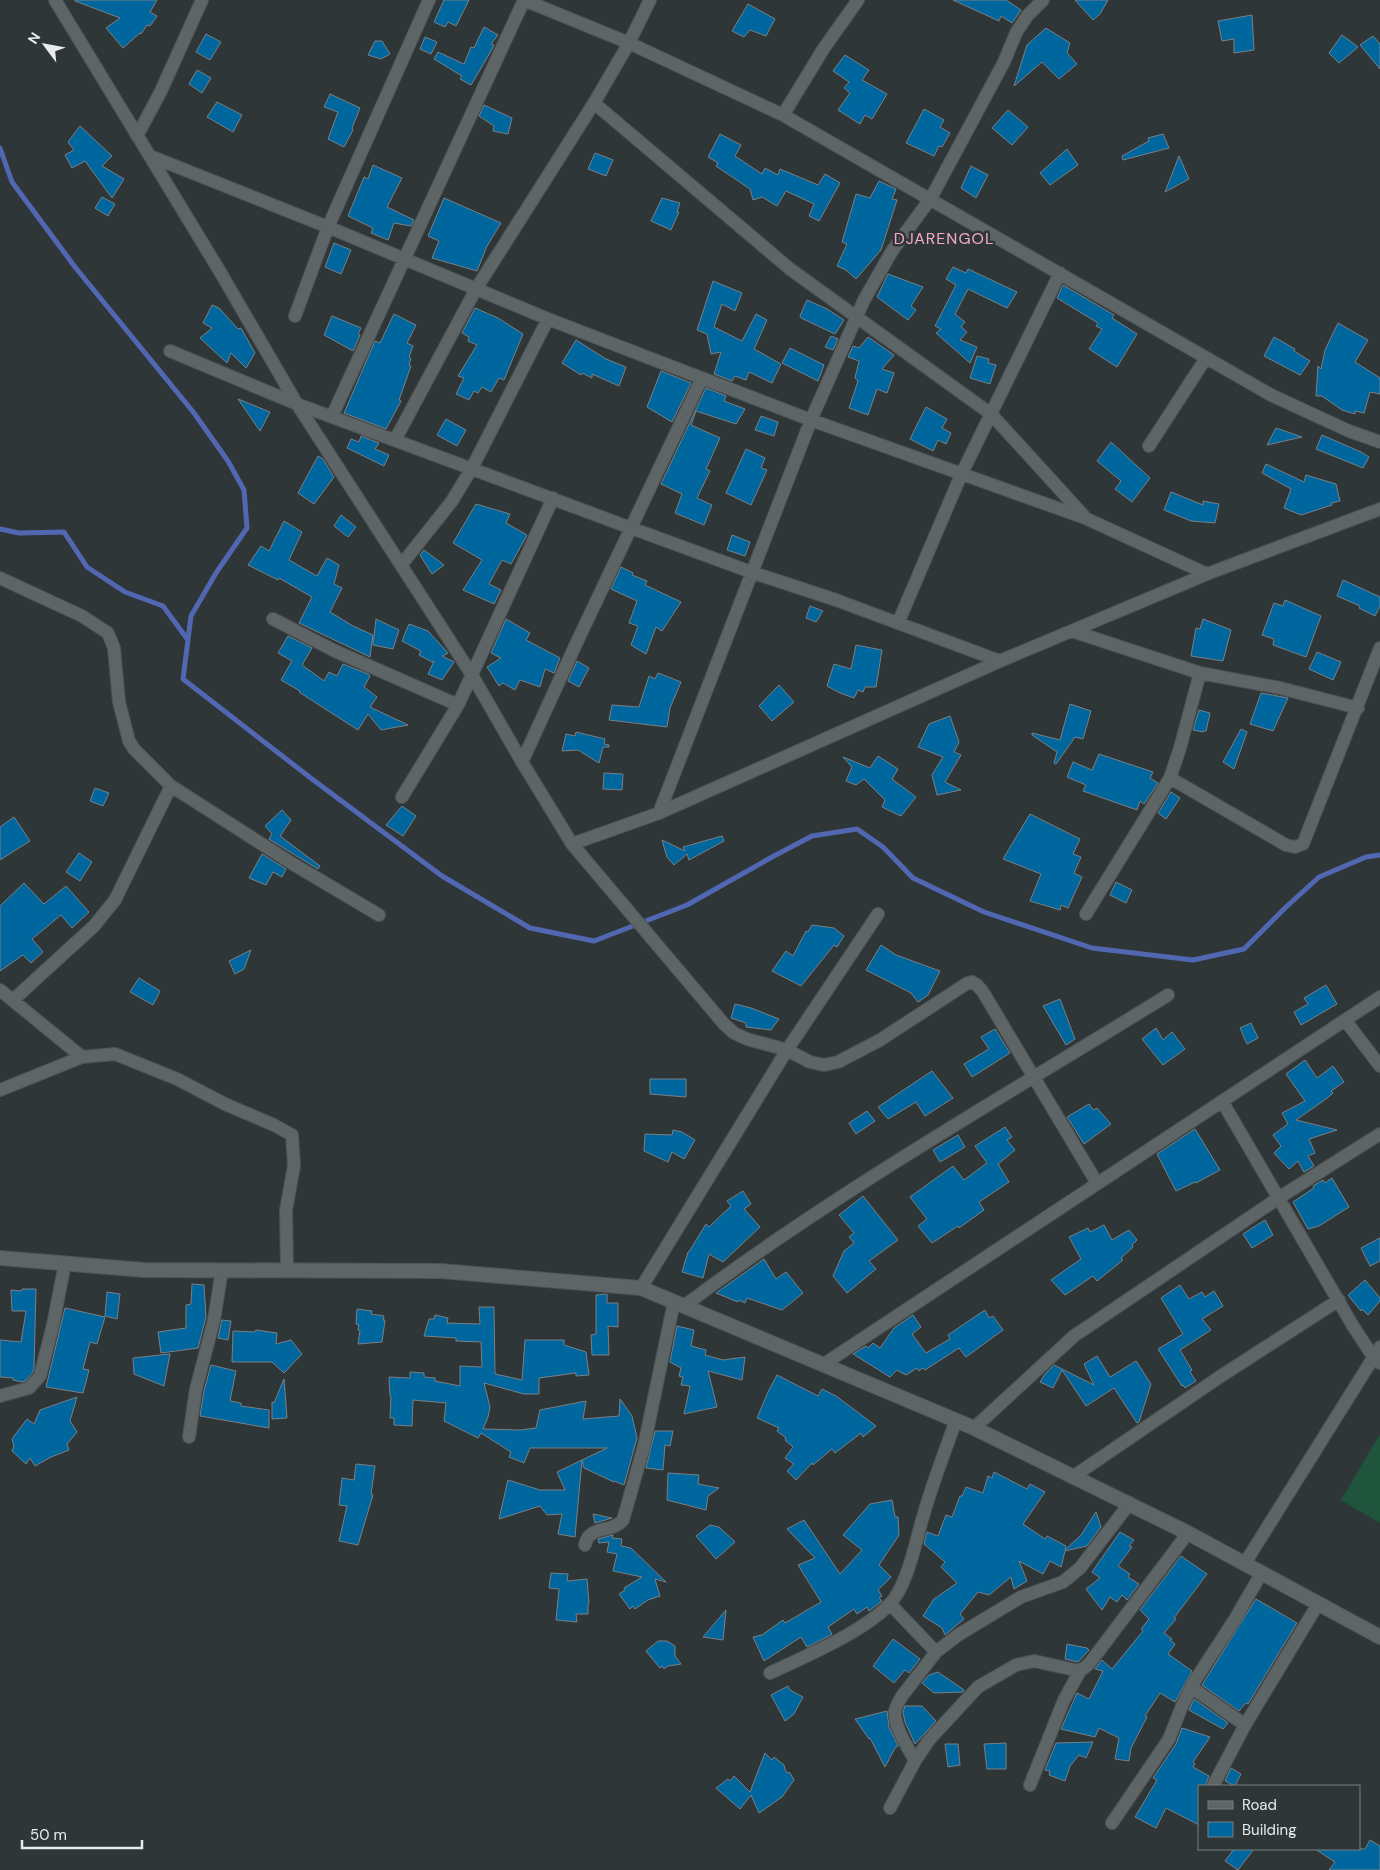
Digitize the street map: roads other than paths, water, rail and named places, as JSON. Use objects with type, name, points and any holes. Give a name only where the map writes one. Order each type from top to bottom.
[{"type":"street","points":[[55,0],[297,404],[472,675],[572,844],[724,1024],[734,1033],[747,1039],[788,1050],[810,1062],[824,1065],[838,1062],[880,1040],[966,984],[972,982],[982,992],[1097,1183]]},
{"type":"street","points":[[138,136],[202,0]]},
{"type":"street","points":[[295,316],[328,227],[429,0]]},
{"type":"street","points":[[332,416],[524,0],[629,43],[783,115],[931,198],[1271,395],[1349,431],[1380,442]]},
{"type":"street","points":[[395,440],[476,289],[594,104],[629,43],[650,0]]},
{"type":"street","points":[[783,115],[824,48],[858,0]]},
{"type":"street","points":[[659,813],[811,420],[864,300],[892,251],[931,198],[1004,62],[1016,33],[1027,16],[1043,0]]},
{"type":"street","points":[[594,104],[790,268],[991,414],[1085,518]]},
{"type":"street","points":[[150,156],[328,227],[548,319],[811,420],[1085,518],[1207,574]]},
{"type":"street","points":[[898,622],[961,475],[1060,273]]},
{"type":"street","points":[[402,564],[452,502],[472,468],[548,319]]},
{"type":"street","points":[[170,351],[297,404],[751,572],[898,622],[1000,661]]},
{"type":"street","points":[[1148,446],[1206,358]]},
{"type":"street","points":[[522,762],[702,378]]},
{"type":"street","points":[[402,797],[458,705],[553,498]]},
{"type":"street","points":[[572,844],[659,813],[1000,661],[1207,574],[1380,509]]},
{"type":"street","points":[[0,578],[82,616],[108,633],[114,648],[119,702],[129,741],[134,749],[170,786],[292,864],[379,915]]},
{"type":"street","points":[[273,619],[335,652],[458,705]]},
{"type":"street","points":[[1072,631],[1200,673],[1280,688],[1358,708]]},
{"type":"street","points":[[1170,778],[1286,845],[1295,847],[1303,844],[1380,648]]},
{"type":"street","points":[[1086,914],[1170,778],[1200,673]]},
{"type":"street","points":[[13,1000],[94,926],[114,900],[170,786]]},
{"type":"street","points":[[641,1288],[788,1050],[878,914]]},
{"type":"street","points":[[0,990],[82,1057]]},
{"type":"street","points":[[585,1545],[586,1538],[592,1532],[618,1526],[623,1520],[644,1446],[679,1304],[867,1180],[1168,995]]},
{"type":"street","points":[[824,1364],[1380,997]]},
{"type":"street","points":[[1345,1020],[1380,1066]]},
{"type":"street","points":[[0,1090],[82,1057],[115,1054],[177,1079],[292,1135],[294,1166],[286,1210],[287,1269]]},
{"type":"street","points":[[1222,1101],[1277,1199],[1340,1300],[1378,1356],[1245,1563]]},
{"type":"street","points":[[974,1428],[1074,1336],[1277,1199],[1380,1134]]},
{"type":"street","points":[[0,1258],[144,1270],[441,1270],[641,1288],[974,1428],[1130,1503],[1380,1637]]},
{"type":"street","points":[[0,1396],[29,1388],[40,1376],[53,1325],[64,1263]]},
{"type":"street","points":[[189,1437],[196,1389],[214,1320],[222,1270]]},
{"type":"street","points":[[1074,1476],[1221,1376],[1340,1300]]},
{"type":"street","points":[[770,1673],[844,1636],[880,1613],[890,1604],[899,1590],[913,1557],[922,1517],[956,1420]]},
{"type":"street","points":[[915,1760],[899,1728],[895,1712],[902,1696],[936,1652],[958,1635],[1021,1597],[1064,1582],[1080,1568],[1130,1503]]},
{"type":"street","points":[[1030,1785],[1064,1700],[1080,1671],[1089,1664],[1188,1533]]},
{"type":"street","points":[[1112,1823],[1169,1739],[1191,1687],[1262,1574]]},
{"type":"street","points":[[890,1604],[936,1652]]},
{"type":"street","points":[[1214,1785],[1244,1725],[1285,1661],[1318,1604]]},
{"type":"street","points":[[890,1808],[915,1760],[928,1740],[978,1687],[1016,1665],[1034,1660],[1080,1671]]},
{"type":"street","points":[[1191,1687],[1244,1725]]},
{"type":"waterway","points":[[0,148],[12,182],[75,267],[194,413],[228,461],[244,490],[247,528],[216,573],[191,616],[183,679],[442,876],[530,928],[594,941],[687,905],[812,836],[857,829],[883,847],[913,878],[984,912],[1092,948],[1193,960],[1244,949],[1319,877],[1366,857],[1380,855]]},
{"type":"waterway","points":[[0,529],[19,533],[64,532],[87,567],[125,592],[163,606],[188,640]]},
{"type":"district","name":"DJARENGOL","points":[[944,238]]}]
